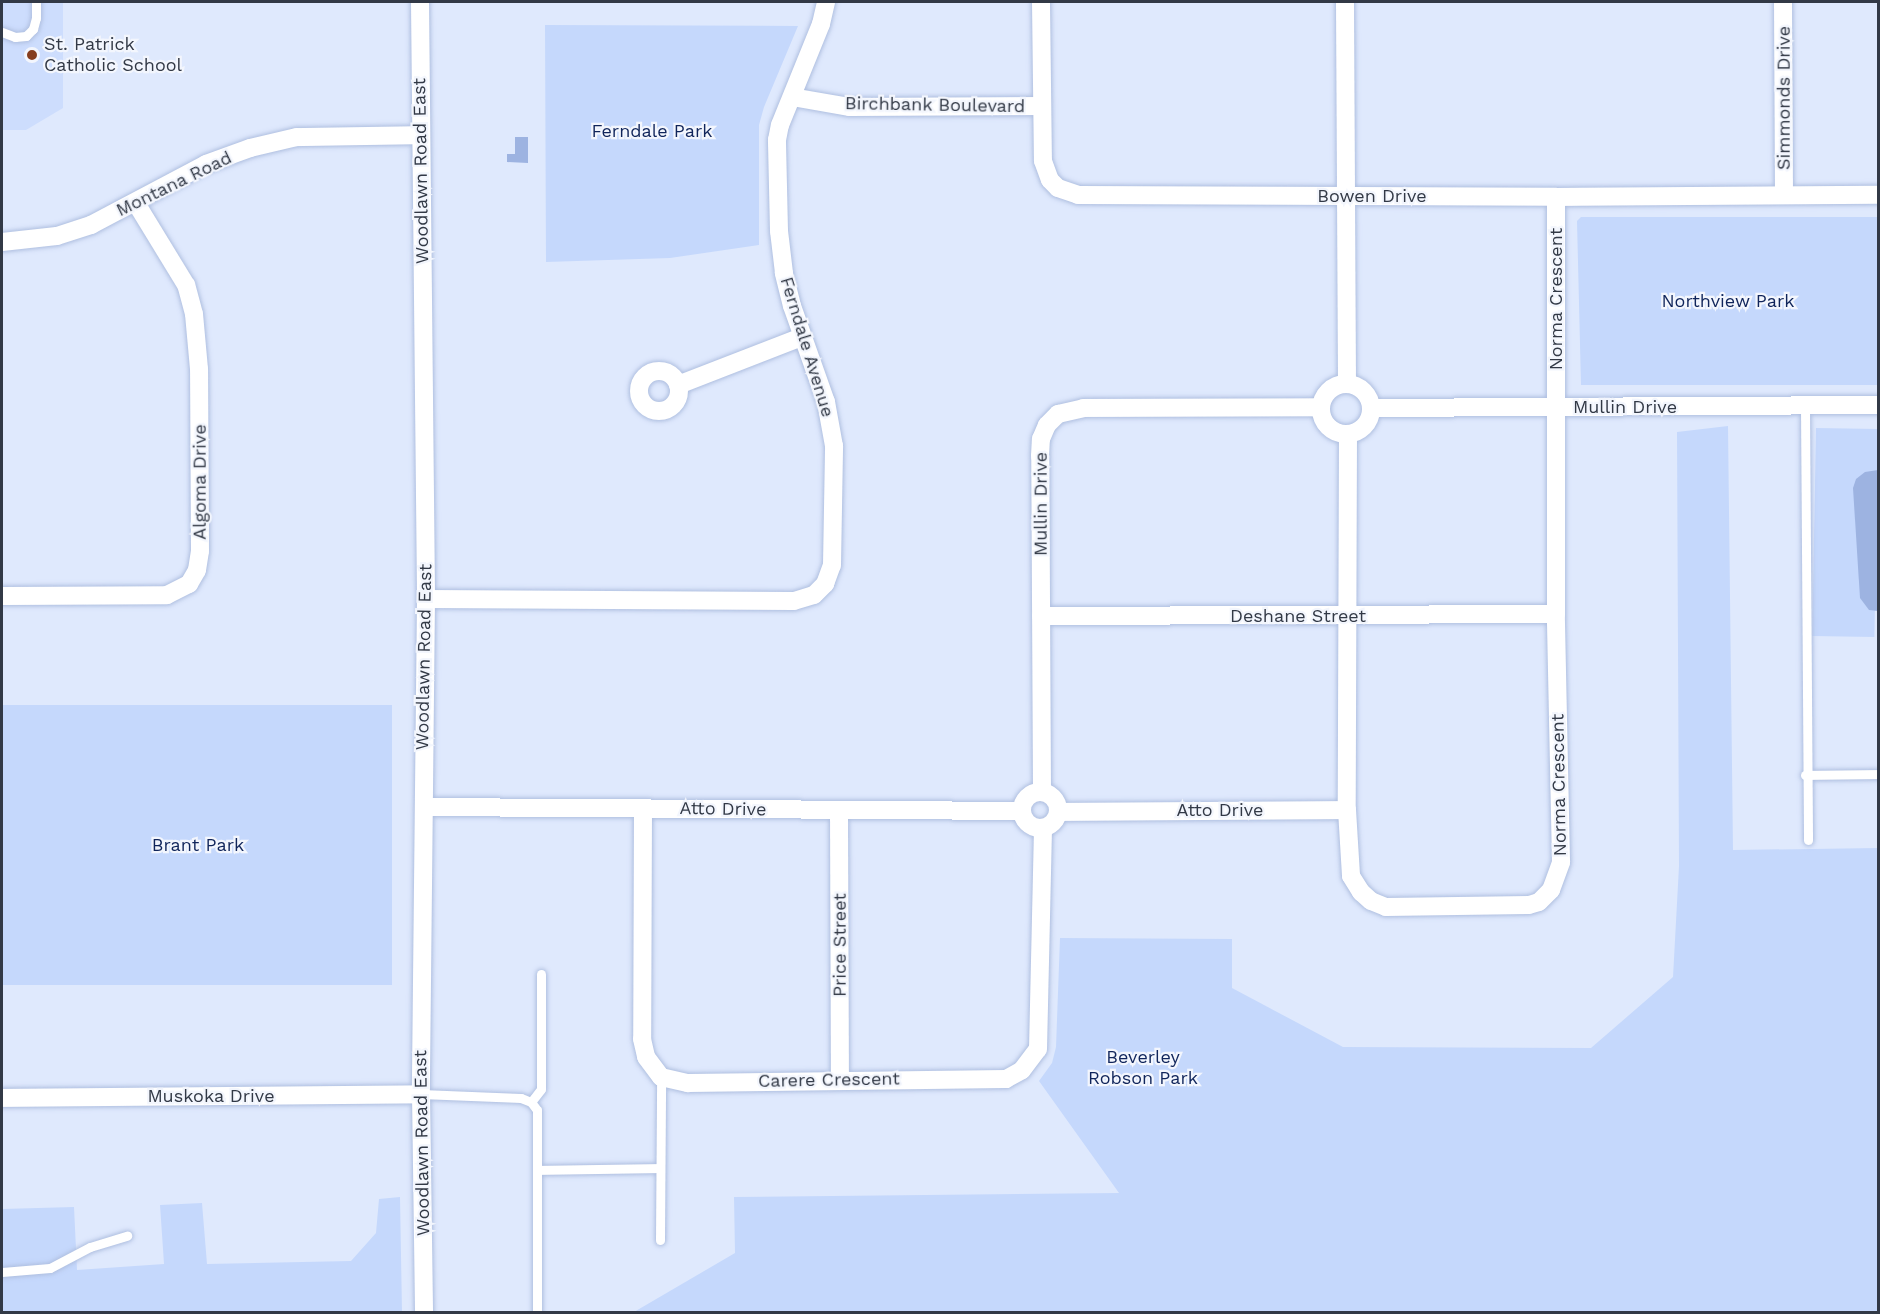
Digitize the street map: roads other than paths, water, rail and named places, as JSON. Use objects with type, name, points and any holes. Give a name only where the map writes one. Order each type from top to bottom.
[{"type":"street","name":"Woodlawn Road East","points":[[420,2],[426,599],[421,1095],[424,1312]]},
{"type":"street","name":"Ferndale Avenue","points":[[426,599],[794,601],[814,595],[825,584],[832,565],[834,446],[826,402],[802,337],[784,277],[779,231],[777,140],[780,124],[820,24],[826,2]]},
{"type":"street","name":"Bowen Drive","points":[[1041,2],[1043,161],[1050,180],[1067,192],[1089,196],[1878,195]]},
{"type":"street","points":[[1346,2],[1347,384]]},
{"type":"street","name":"Simmonds Drive","points":[[1783,2],[1784,195]]},
{"type":"street","name":"Birchbank Boulevard","points":[[792,97],[850,107],[1042,106]]},
{"type":"street","name":"Montana Road","points":[[2,242],[57,236],[91,225],[206,164],[250,148],[297,137],[421,135]]},
{"type":"street","name":"Norma Crescent","points":[[1348,434],[1347,810],[1351,876],[1361,892],[1386,907],[1529,905],[1546,896],[1559,873],[1561,862],[1556,614],[1556,197]]},
{"type":"street","name":"Algoma Drive","points":[[2,596],[167,595],[189,584],[197,570],[200,551],[200,369],[194,314],[186,285],[136,203]]},
{"type":"street","points":[[678,385],[802,337]]},
{"type":"street","points":[[1347,384],[1364,391],[1371,408],[1366,425],[1358,432],[1337,433],[1329,428],[1323,419],[1321,407],[1329,390],[1347,384]]},
{"type":"street","name":"Mullin Drive","points":[[1371,408],[1878,405]]},
{"type":"street","name":"Mullin Drive","points":[[1042,791],[1040,456],[1044,432],[1058,414],[1083,408],[1321,407]]},
{"type":"street","name":"Deshane Street","points":[[1041,616],[1556,614]]},
{"type":"street","points":[[1042,791],[1056,801],[1058,812],[1053,823],[1043,828],[1031,826],[1021,811],[1027,797],[1042,791]]},
{"type":"street","name":"Atto Drive","points":[[424,807],[839,812],[1021,811]]},
{"type":"street","points":[[643,808],[642,1039],[646,1057],[661,1077]]},
{"type":"street","name":"Atto Drive","points":[[1058,812],[1347,810]]},
{"type":"street","name":"Price Street","points":[[839,812],[840,1079]]},
{"type":"street","name":"Carere Crescent","points":[[661,1077],[688,1083],[840,1079],[1006,1079],[1022,1070],[1032,1061],[1038,1049],[1043,828]]},
{"type":"street","name":"Muskoka Drive","points":[[2,1098],[421,1095]]},
{"type":"lane","points":[[2,32],[15,37],[26,36],[33,29],[36,2]]},
{"type":"lane","points":[[1805,406],[1808,840]]},
{"type":"lane","points":[[1806,775],[1878,774]]},
{"type":"lane","points":[[531,1102],[541,1089],[542,974]]},
{"type":"lane","points":[[660,1240],[658,1168],[661,1077]]},
{"type":"lane","points":[[421,1095],[456,1098],[520,1098],[531,1102],[537,1110],[537,1312]]},
{"type":"lane","points":[[537,1170],[658,1168]]},
{"type":"lane","points":[[2,1272],[50,1268],[90,1247],[127,1236]]},
{"type":"place","name":"St. Patrick Catholic School","points":[[32,55]]},
{"type":"park label","name":"Ferndale Park","points":[[652,131]]},
{"type":"park label","name":"Northview Park","points":[[1728,301]]},
{"type":"park label","name":"Brant Park","points":[[198,845]]},
{"type":"park label","name":"Beverley Robson Park","points":[[1143,1068]]}]
